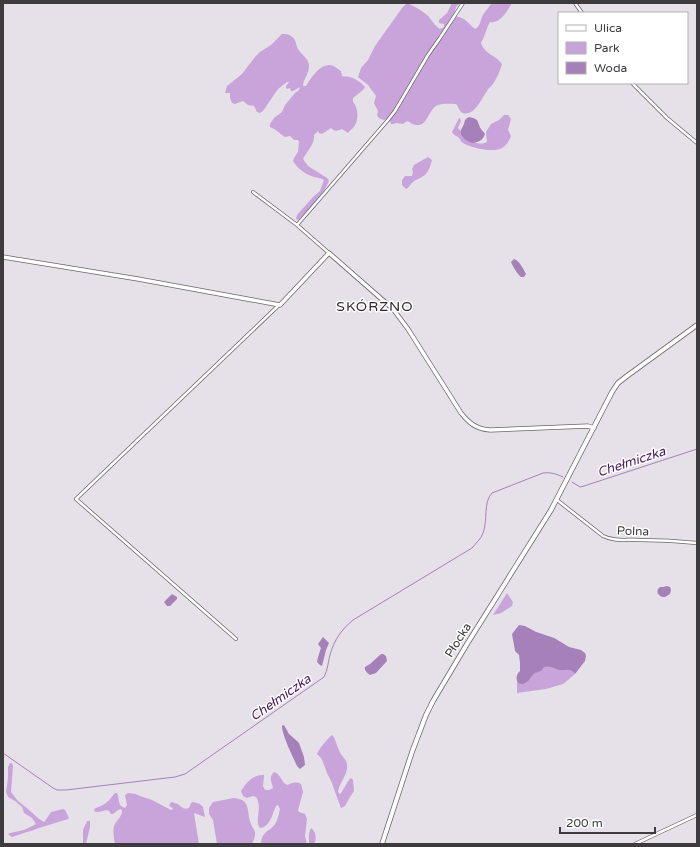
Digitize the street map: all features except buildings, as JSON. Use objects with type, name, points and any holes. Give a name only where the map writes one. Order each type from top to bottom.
[{"type":"main road","name":"Płocka","points":[[382,844],[412,752],[433,701],[557,500],[612,392],[618,383],[697,325]]},
{"type":"street","points":[[298,226],[395,111],[428,54],[463,3]]},
{"type":"street","points":[[575,3],[581,12]]},
{"type":"street","points":[[633,84],[667,118],[697,143]]},
{"type":"street","points":[[253,192],[298,226],[393,309],[408,329],[461,413],[473,425],[482,429],[490,430],[580,426],[594,428]]},
{"type":"street","points":[[236,639],[76,499],[280,305],[329,254]]},
{"type":"street","points":[[3,257],[138,279],[280,305]]},
{"type":"street","name":"Polna","points":[[557,500],[603,536],[614,540],[697,543]]},
{"type":"street","points":[[635,844],[697,815]]},
{"type":"green space","points":[[407,3],[425,13],[440,29],[444,27],[444,24],[439,23],[439,20],[447,13],[452,3],[460,3],[456,7],[454,15],[464,19],[475,29],[492,3],[512,3],[500,19],[490,22],[481,43],[488,53],[502,64],[493,84],[471,112],[467,113],[460,111],[456,104],[440,104],[434,108],[425,121],[420,125],[415,125],[407,121],[403,124],[391,124],[387,119],[383,120],[377,116],[378,111],[374,103],[376,96],[368,85],[358,77],[361,68],[368,60],[375,46]]},
{"type":"green space","points":[[282,34],[287,34],[293,38],[298,49],[308,62],[309,68],[303,86],[306,86],[319,69],[326,65],[330,65],[341,71],[342,76],[354,78],[365,87],[353,98],[353,102],[357,110],[357,120],[348,133],[342,129],[336,131],[331,128],[322,134],[318,131],[314,135],[312,144],[303,159],[308,166],[327,178],[329,181],[319,197],[298,220],[296,219],[297,215],[320,191],[324,180],[302,171],[298,167],[293,161],[298,152],[298,140],[294,140],[290,136],[285,137],[270,127],[270,124],[274,118],[282,112],[285,105],[300,87],[291,91],[290,88],[286,88],[289,82],[287,82],[278,89],[260,113],[257,112],[254,106],[248,105],[243,101],[235,104],[232,103],[230,93],[225,93],[227,86],[242,74],[255,57],[271,45]]},
{"type":"green space","points":[[504,115],[508,115],[511,119],[508,130],[511,136],[509,141],[502,148],[488,150],[471,147],[463,143],[452,132],[460,118],[461,121],[458,128],[468,138],[479,143],[487,142],[486,132],[491,124],[499,120]]},
{"type":"green space","points":[[428,157],[432,160],[430,168],[424,176],[414,181],[406,189],[402,185],[402,180],[405,176],[412,176],[412,169],[414,165]]},
{"type":"green space","points":[[507,593],[513,602],[512,606],[501,613],[493,615]]},
{"type":"green space","points":[[528,628],[554,638],[569,647],[573,671],[575,674],[563,684],[546,689],[517,693],[517,681],[519,683]]},
{"type":"green space","points":[[332,735],[347,765],[346,773],[340,784],[338,792],[340,794],[341,793],[351,778],[353,780],[354,791],[345,806],[341,808],[323,762],[317,754],[319,749]]},
{"type":"green space","points":[[10,763],[12,763],[13,766],[11,792],[18,801],[44,822],[51,812],[63,809],[69,818],[12,837],[8,834],[24,830],[36,824],[32,818],[24,813],[22,807],[8,797],[6,792],[8,767]]},
{"type":"green space","points":[[274,772],[278,774],[287,785],[296,782],[301,784],[303,792],[298,810],[299,812],[305,814],[307,819],[305,836],[307,844],[261,844],[264,834],[273,827],[276,822],[280,809],[278,805],[276,806],[268,823],[260,828],[258,825],[259,805],[256,797],[253,796],[247,798],[243,796],[241,791],[250,780],[260,775],[264,775],[263,786],[265,790],[273,788],[271,778]]},
{"type":"green space","points":[[115,793],[118,795],[121,806],[125,808],[127,805],[125,795],[128,793],[136,794],[152,800],[171,810],[173,809],[169,806],[171,802],[185,809],[189,808],[193,802],[200,804],[203,807],[205,817],[194,813],[199,844],[115,844],[114,828],[122,814],[121,809],[111,814],[107,810],[95,812],[94,809],[106,803]]},
{"type":"green space","points":[[234,798],[244,801],[246,804],[255,833],[252,844],[217,844],[213,820],[209,814],[209,808],[213,802]]},
{"type":"green space","points":[[87,821],[90,821],[90,827],[86,844],[83,844],[83,830]]},
{"type":"green space","points":[[311,828],[316,835],[316,840],[314,844],[308,844],[309,834]]},
{"type":"water","points":[[469,117],[478,121],[481,130],[485,134],[483,138],[473,143],[464,139],[461,135],[461,130],[465,120]]},
{"type":"water","points":[[514,259],[518,261],[526,274],[524,277],[520,276],[511,262]]},
{"type":"water","points":[[660,587],[670,587],[670,594],[665,597],[659,595],[658,589]]},
{"type":"water","points":[[172,594],[177,597],[177,599],[170,606],[167,606],[164,602]]},
{"type":"water","points":[[519,625],[554,638],[569,647],[581,650],[585,653],[585,661],[575,674],[570,670],[559,670],[551,667],[544,667],[541,671],[533,674],[525,683],[518,683],[517,677],[520,671],[520,663],[519,655],[515,651],[512,634]]},
{"type":"water","points":[[323,637],[329,643],[322,666],[317,662],[321,648],[318,644]]},
{"type":"water","points":[[381,654],[386,656],[387,661],[376,673],[370,675],[366,671],[365,667]]},
{"type":"water","points":[[284,725],[289,734],[299,743],[305,765],[300,769],[297,766],[282,730],[282,726]]},
{"type":"waterway","name":"Chełmiczka","points":[[572,482],[580,487],[584,486],[697,449]]},
{"type":"waterway","name":"Chełmiczka","points":[[3,753],[57,790],[175,777],[185,774],[324,677],[336,640],[345,627],[353,620],[472,548],[483,533],[488,501],[492,493],[543,473],[563,477]]},
{"type":"district","name":"SKÓRZNO","points":[[375,306]]}]
